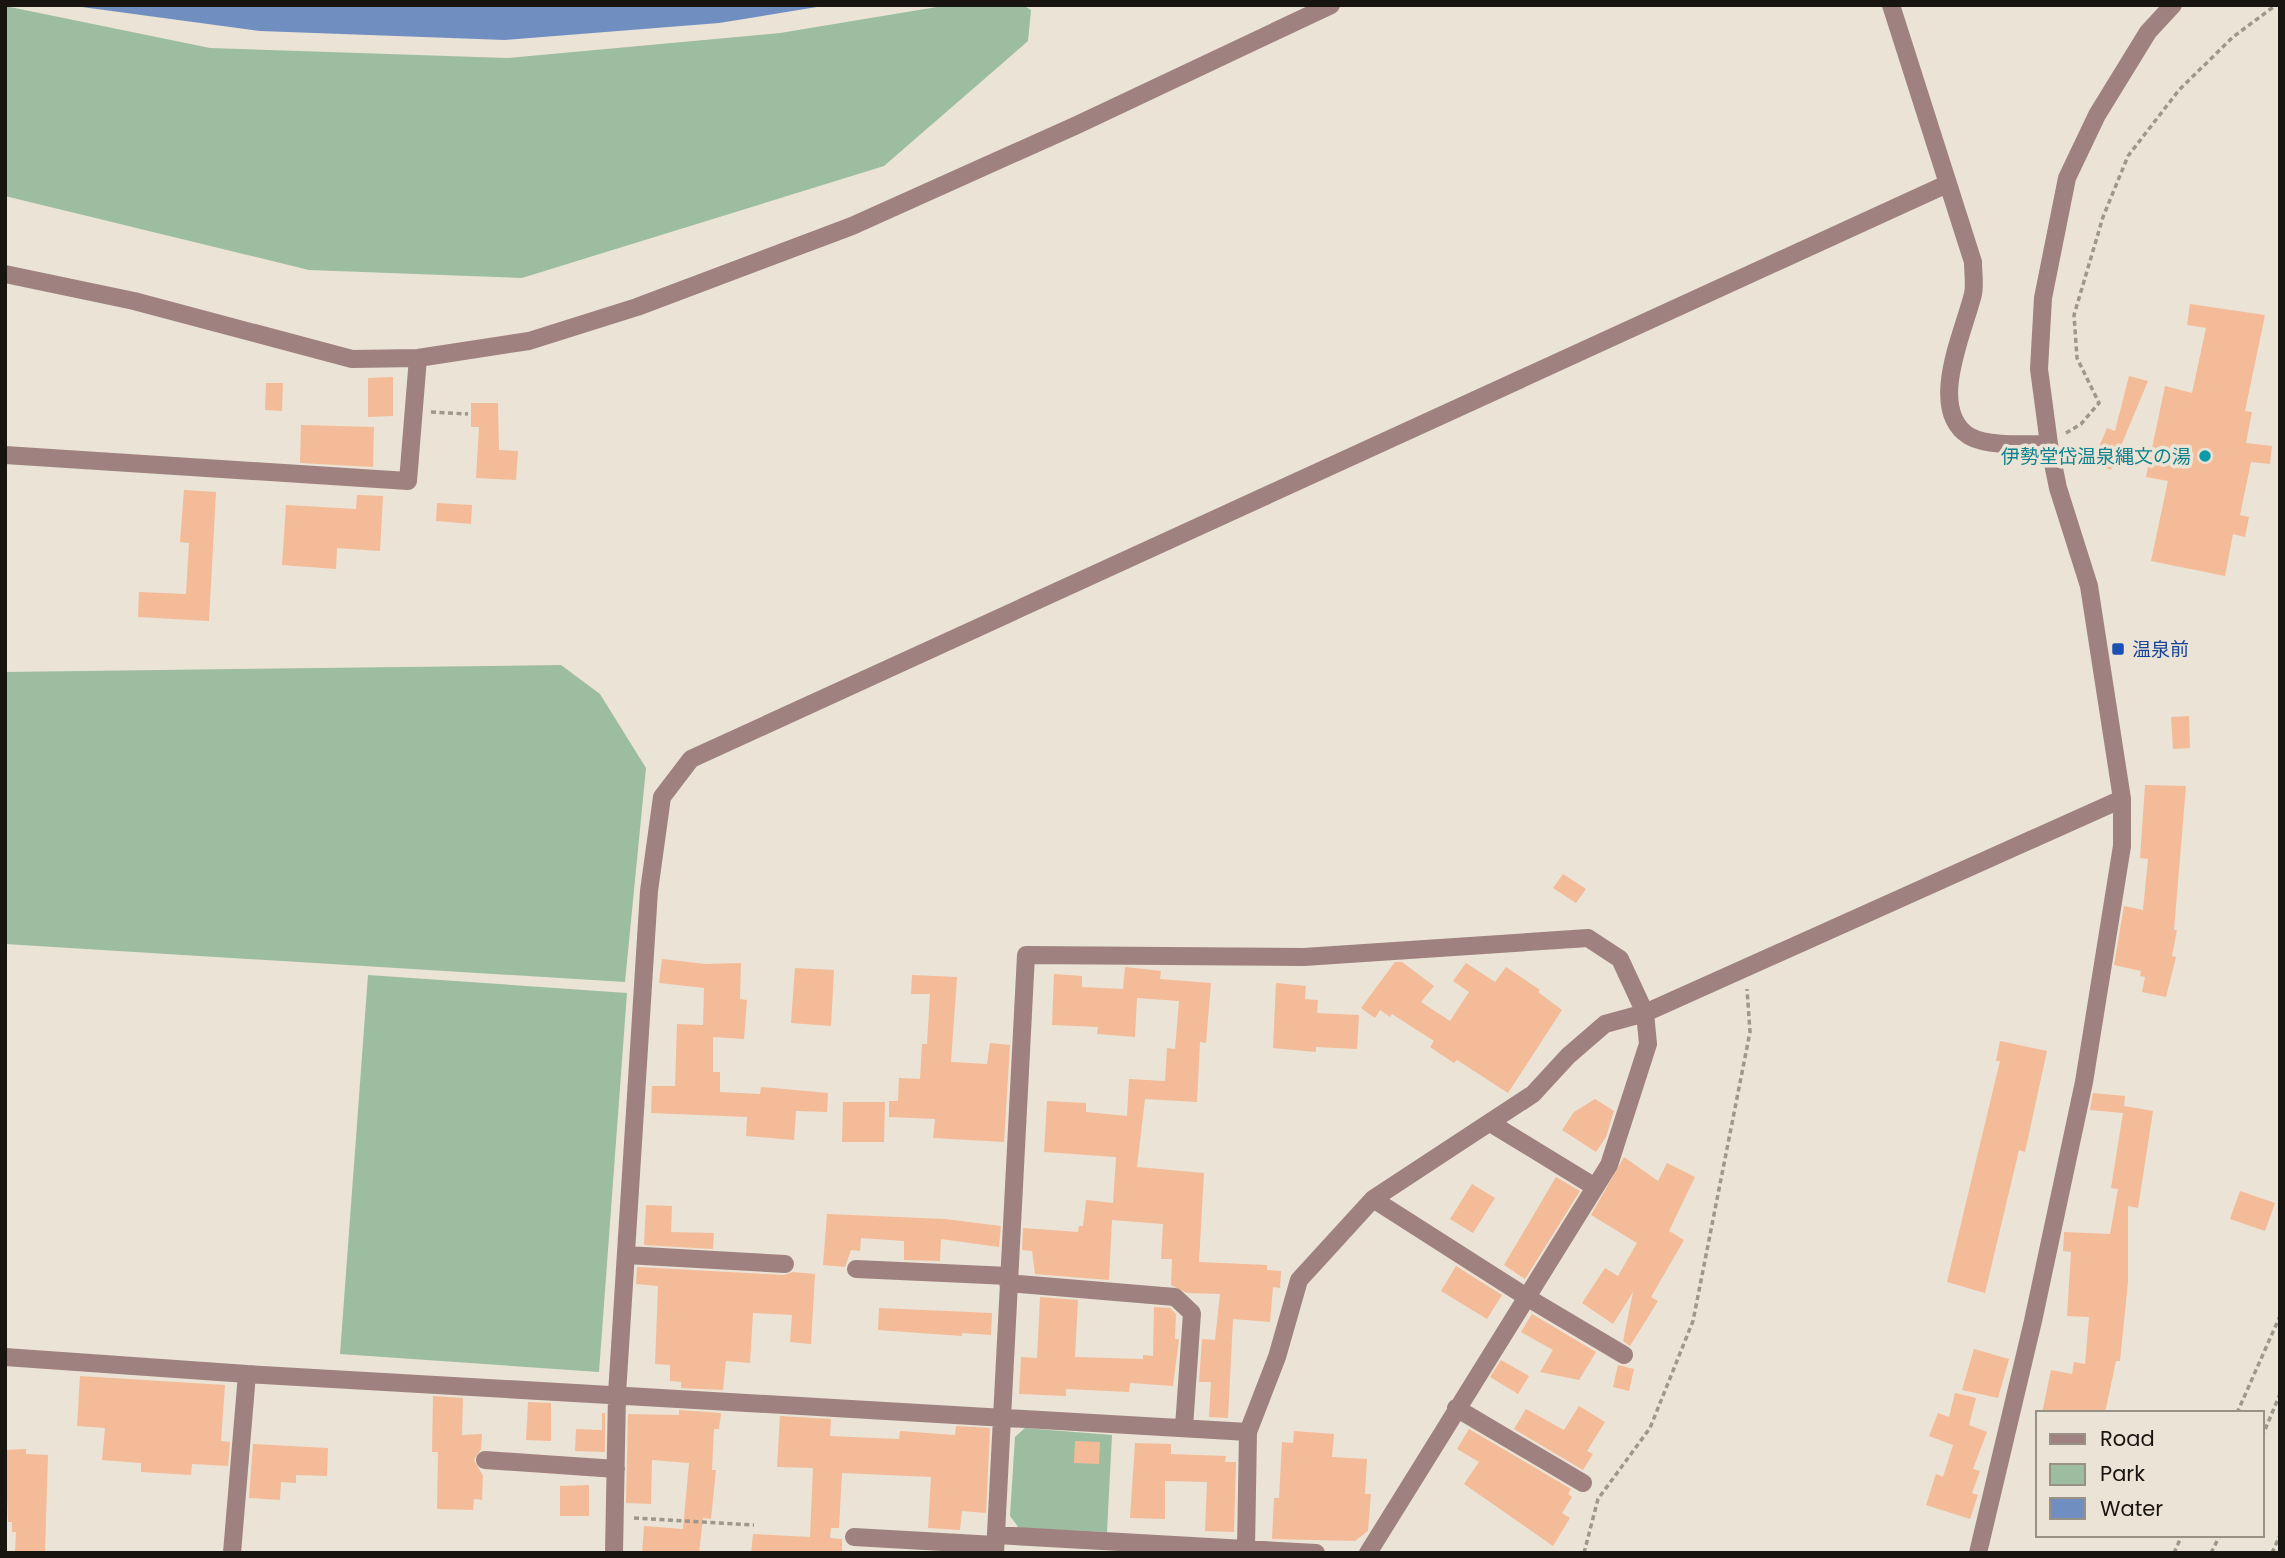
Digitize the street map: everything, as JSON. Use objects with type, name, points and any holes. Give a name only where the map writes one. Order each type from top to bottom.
[{"type":"street","points":[[5,274],[134,301],[352,359],[418,358],[529,341],[637,307],[773,258],[1077,125],[1331,5]]},
{"type":"street","points":[[1891,5],[1973,262],[1973,293],[1958,336],[1950,385],[1952,414],[1969,435],[2005,444],[2049,444]]},
{"type":"street","points":[[1978,1553],[2033,1321],[2084,1082],[2122,846],[2122,799],[2089,586],[2058,488],[2049,444],[2039,369],[2043,298],[2067,178],[2097,115],[2148,32],[2173,5]]},
{"type":"street","points":[[614,1553],[617,1394],[649,891],[662,797],[691,760],[1947,184]]},
{"type":"street","points":[[5,455],[408,481],[418,358]]},
{"type":"street","points":[[1246,1549],[1248,1432],[1277,1357],[1299,1280],[1373,1199],[1492,1124],[1533,1094],[1568,1056],[1605,1024],[1645,1013],[2122,799]]},
{"type":"street","points":[[995,1544],[1026,955],[1304,957],[1588,938],[1620,959],[1645,1013],[1648,1044],[1623,1127],[1609,1165],[1368,1553]]},
{"type":"street","points":[[1492,1124],[1595,1187]]},
{"type":"street","points":[[1373,1199],[1528,1298],[1624,1355]]},
{"type":"street","points":[[625,1255],[785,1264]]},
{"type":"street","points":[[856,1269],[1009,1280],[1175,1297],[1187,1305],[1192,1313],[1184,1427]]},
{"type":"street","points":[[5,1357],[247,1374],[1001,1415],[1248,1432]]},
{"type":"street","points":[[232,1553],[247,1374]]},
{"type":"street","points":[[1456,1408],[1583,1483]]},
{"type":"street","points":[[485,1461],[616,1469]]},
{"type":"street","points":[[854,1537],[995,1544],[1316,1553]]},
{"type":"path","points":[[2049,444],[2081,424],[2099,403],[2077,358],[2074,315],[2103,217],[2128,156],[2179,90],[2233,37],[2276,5]]},
{"type":"path","points":[[414,411],[468,414]]},
{"type":"path","points":[[1584,1553],[1598,1499],[1650,1428],[1693,1321],[1750,1032],[1747,990],[1739,971]]},
{"type":"path","points":[[2238,1411],[2280,1316]]},
{"type":"path","points":[[2264,1432],[2280,1394]]},
{"type":"path","points":[[615,1517],[754,1525]]},
{"type":"path","points":[[2272,1553],[2280,1535]]},
{"type":"path","points":[[2174,1553],[2181,1537]]},
{"type":"path","points":[[2211,1553],[2219,1537]]},
{"type":"green space","points":[[949,5],[1023,5],[1031,10],[1028,41],[884,166],[522,278],[309,270],[5,196],[5,6],[210,48],[507,58],[780,33]]},
{"type":"green space","points":[[561,665],[600,694],[646,768],[625,982],[5,944],[5,672]]},
{"type":"green space","points":[[368,975],[627,993],[599,1372],[340,1354]]},
{"type":"green space","points":[[1025,1428],[1112,1435],[1107,1532],[1019,1528],[1010,1516],[1015,1437]]},
{"type":"water","points":[[67,5],[829,5],[719,23],[505,40],[260,31]]},
{"type":"building","name":"伊勢堂岱温泉縄文の湯","points":[[2190,304],[2265,315],[2245,411],[2252,412],[2246,443],[2272,446],[2270,464],[2251,462],[2240,515],[2249,517],[2245,537],[2233,534],[2225,576],[2151,561],[2168,481],[2146,477],[2165,386],[2192,393],[2206,328],[2187,325]]},
{"type":"building","points":[[2129,376],[2148,381],[2111,470],[2092,463],[2107,428],[2115,431]]},
{"type":"building","points":[[393,377],[393,416],[368,417],[368,378]]},
{"type":"building","points":[[266,383],[283,383],[282,411],[265,410]]},
{"type":"building","points":[[471,403],[498,403],[499,450],[518,451],[516,480],[476,478],[479,427],[471,427]]},
{"type":"building","points":[[301,425],[374,427],[373,467],[300,463]]},
{"type":"building","points":[[184,490],[216,492],[209,621],[138,617],[139,592],[186,594],[189,543],[180,542]]},
{"type":"building","points":[[357,495],[383,496],[380,551],[337,548],[336,569],[282,565],[286,505],[356,509]]},
{"type":"building","points":[[437,503],[472,505],[471,524],[436,521]]},
{"type":"building","points":[[2189,716],[2190,748],[2173,749],[2171,717]]},
{"type":"building","points":[[2145,785],[2186,786],[2174,930],[2177,930],[2172,956],[2176,957],[2166,997],[2142,992],[2145,977],[2140,976],[2141,971],[2114,965],[2124,906],[2143,910],[2148,859],[2140,858]]},
{"type":"building","points":[[1563,874],[1586,889],[1576,903],[1553,888]]},
{"type":"building","points":[[662,959],[705,964],[741,963],[740,999],[747,1000],[744,1039],[713,1037],[713,1072],[720,1072],[720,1092],[760,1094],[761,1087],[828,1093],[827,1112],[796,1111],[794,1140],[746,1136],[747,1117],[651,1113],[652,1086],[675,1086],[677,1024],[703,1025],[704,988],[659,983]]},
{"type":"building","points":[[1395,962],[1402,962],[1434,986],[1421,1002],[1450,1021],[1469,992],[1453,981],[1466,963],[1495,982],[1506,967],[1540,990],[1538,992],[1562,1010],[1508,1093],[1457,1060],[1454,1063],[1430,1047],[1434,1041],[1392,1014],[1390,1017],[1380,1010],[1375,1018],[1361,1008]]},
{"type":"building","points":[[1125,967],[1161,971],[1160,979],[1211,983],[1206,1043],[1200,1042],[1197,1102],[1145,1099],[1137,1167],[1204,1173],[1199,1262],[1267,1265],[1267,1270],[1281,1271],[1280,1288],[1273,1287],[1270,1322],[1233,1319],[1228,1418],[1209,1417],[1211,1382],[1199,1382],[1202,1339],[1215,1340],[1220,1294],[1187,1293],[1171,1285],[1172,1259],[1161,1259],[1163,1224],[1112,1220],[1109,1280],[1035,1274],[1032,1251],[1022,1250],[1023,1228],[1078,1232],[1079,1226],[1083,1226],[1086,1200],[1113,1203],[1116,1157],[1044,1152],[1047,1101],[1086,1103],[1086,1112],[1127,1116],[1129,1079],[1165,1081],[1167,1048],[1175,1049],[1179,1001],[1137,998],[1135,1037],[1097,1034],[1098,1027],[1052,1025],[1054,974],[1082,976],[1082,987],[1123,989]]},
{"type":"building","points":[[795,968],[834,970],[831,1026],[791,1023]]},
{"type":"building","points":[[912,975],[957,977],[951,1062],[987,1064],[990,1043],[1010,1045],[1004,1142],[933,1138],[935,1119],[889,1117],[889,1101],[898,1101],[899,1078],[920,1079],[922,1044],[927,1044],[930,994],[911,994]]},
{"type":"building","points":[[1276,983],[1306,986],[1305,999],[1318,1000],[1317,1013],[1359,1015],[1357,1049],[1316,1047],[1316,1052],[1273,1048]]},
{"type":"building","points":[[2000,1041],[2047,1051],[2025,1152],[2019,1150],[1985,1293],[1947,1282],[2000,1061],[1996,1061]]},
{"type":"building","points":[[2093,1093],[2125,1096],[2124,1106],[2153,1111],[2138,1208],[2128,1206],[2128,1282],[2120,1361],[2116,1361],[2105,1411],[2042,1411],[2051,1370],[2072,1374],[2074,1362],[2085,1364],[2089,1317],[2067,1316],[2071,1252],[2063,1251],[2064,1232],[2110,1234],[2118,1189],[2111,1188],[2123,1113],[2090,1110]]},
{"type":"building","points":[[1595,1099],[1614,1111],[1606,1137],[1596,1152],[1562,1130],[1574,1112]]},
{"type":"building","points":[[843,1102],[885,1102],[884,1142],[842,1142]]},
{"type":"building","points":[[1624,1157],[1658,1181],[1667,1163],[1695,1177],[1669,1231],[1684,1240],[1651,1297],[1658,1301],[1630,1346],[1623,1341],[1633,1292],[1613,1324],[1582,1303],[1605,1268],[1618,1276],[1637,1243],[1591,1215]]},
{"type":"building","points":[[1556,1177],[1580,1191],[1525,1279],[1504,1265]]},
{"type":"building","points":[[1472,1184],[1495,1198],[1473,1233],[1450,1219]]},
{"type":"building","points":[[2240,1191],[2275,1203],[2265,1231],[2230,1219]]},
{"type":"building","points":[[646,1205],[672,1206],[671,1232],[714,1233],[713,1249],[644,1245]]},
{"type":"building","points":[[827,1214],[945,1219],[1001,1226],[999,1247],[941,1239],[940,1261],[904,1260],[904,1241],[861,1238],[860,1251],[851,1250],[845,1267],[823,1265]]},
{"type":"building","points":[[1456,1266],[1502,1295],[1487,1319],[1441,1291]]},
{"type":"building","points":[[637,1267],[784,1275],[793,1272],[815,1274],[811,1344],[790,1342],[792,1315],[753,1313],[750,1363],[726,1361],[723,1390],[681,1388],[681,1382],[670,1381],[670,1365],[655,1364],[658,1286],[636,1284]]},
{"type":"building","points":[[1040,1297],[1078,1300],[1075,1357],[1143,1359],[1143,1355],[1153,1356],[1154,1307],[1170,1308],[1176,1314],[1175,1339],[1179,1339],[1173,1386],[1130,1383],[1129,1392],[1066,1389],[1066,1396],[1019,1394],[1021,1357],[1037,1358]]},
{"type":"building","points":[[879,1308],[992,1313],[991,1335],[962,1333],[962,1336],[878,1330]]},
{"type":"building","points":[[1532,1314],[1596,1352],[1579,1380],[1540,1372],[1553,1350],[1521,1332]]},
{"type":"building","points":[[1974,1349],[2009,1359],[1998,1398],[1962,1390]]},
{"type":"building","points":[[1501,1360],[1529,1376],[1518,1394],[1490,1377]]},
{"type":"building","points":[[1618,1365],[1634,1369],[1629,1391],[1613,1387]]},
{"type":"building","points":[[80,1376],[225,1385],[221,1441],[230,1442],[228,1466],[192,1464],[191,1475],[141,1472],[141,1463],[102,1460],[105,1428],[77,1426]]},
{"type":"building","points":[[1955,1393],[1976,1398],[1969,1425],[1987,1432],[1973,1469],[1980,1471],[1972,1493],[1978,1495],[1970,1519],[1926,1505],[1936,1474],[1943,1477],[1953,1445],[1929,1436],[1938,1413],[1949,1417]]},
{"type":"building","points":[[433,1396],[463,1398],[462,1435],[482,1434],[481,1449],[474,1460],[483,1476],[482,1500],[474,1499],[473,1510],[437,1509],[438,1452],[432,1452]]},
{"type":"building","points":[[528,1402],[551,1403],[551,1441],[526,1440]]},
{"type":"building","points":[[1579,1406],[1605,1422],[1587,1451],[1593,1454],[1583,1470],[1514,1429],[1526,1409],[1564,1430]]},
{"type":"building","points":[[679,1410],[721,1413],[719,1429],[714,1429],[712,1470],[716,1470],[711,1519],[703,1518],[699,1553],[642,1553],[644,1526],[683,1529],[689,1463],[652,1460],[651,1504],[626,1503],[628,1414],[679,1415]]},
{"type":"building","points":[[602,1413],[605,1413],[605,1452],[575,1451],[576,1429],[602,1430]]},
{"type":"building","points":[[780,1416],[831,1419],[830,1436],[899,1439],[900,1431],[955,1435],[956,1426],[990,1428],[986,1513],[962,1511],[960,1530],[928,1528],[931,1477],[842,1473],[839,1528],[831,1528],[830,1538],[842,1539],[842,1553],[751,1553],[753,1534],[810,1537],[813,1468],[777,1467]]},
{"type":"building","points":[[1469,1429],[1571,1489],[1568,1494],[1572,1497],[1562,1513],[1570,1518],[1553,1546],[1464,1484],[1479,1462],[1457,1449]]},
{"type":"building","points":[[1294,1431],[1334,1434],[1332,1457],[1367,1459],[1365,1494],[1371,1494],[1368,1531],[1355,1541],[1272,1539],[1274,1498],[1279,1498],[1282,1442],[1293,1443]]},
{"type":"building","points":[[1075,1441],[1100,1442],[1099,1464],[1074,1463]]},
{"type":"building","points":[[1135,1443],[1171,1444],[1171,1454],[1226,1456],[1225,1462],[1236,1462],[1234,1532],[1205,1531],[1207,1482],[1165,1481],[1165,1519],[1130,1518]]},
{"type":"building","points":[[253,1444],[328,1448],[327,1476],[296,1475],[296,1483],[281,1482],[280,1500],[249,1498]]},
{"type":"building","points":[[26,1449],[26,1454],[48,1455],[45,1553],[15,1553],[16,1532],[12,1532],[12,1522],[8,1522],[5,1450]]},
{"type":"building","points":[[589,1485],[589,1516],[560,1516],[560,1486]]},
{"type":"place","name":"伊勢堂岱温泉縄文の湯","points":[[2205,456]]},
{"type":"place","name":"温泉前","points":[[2118,649]]}]
